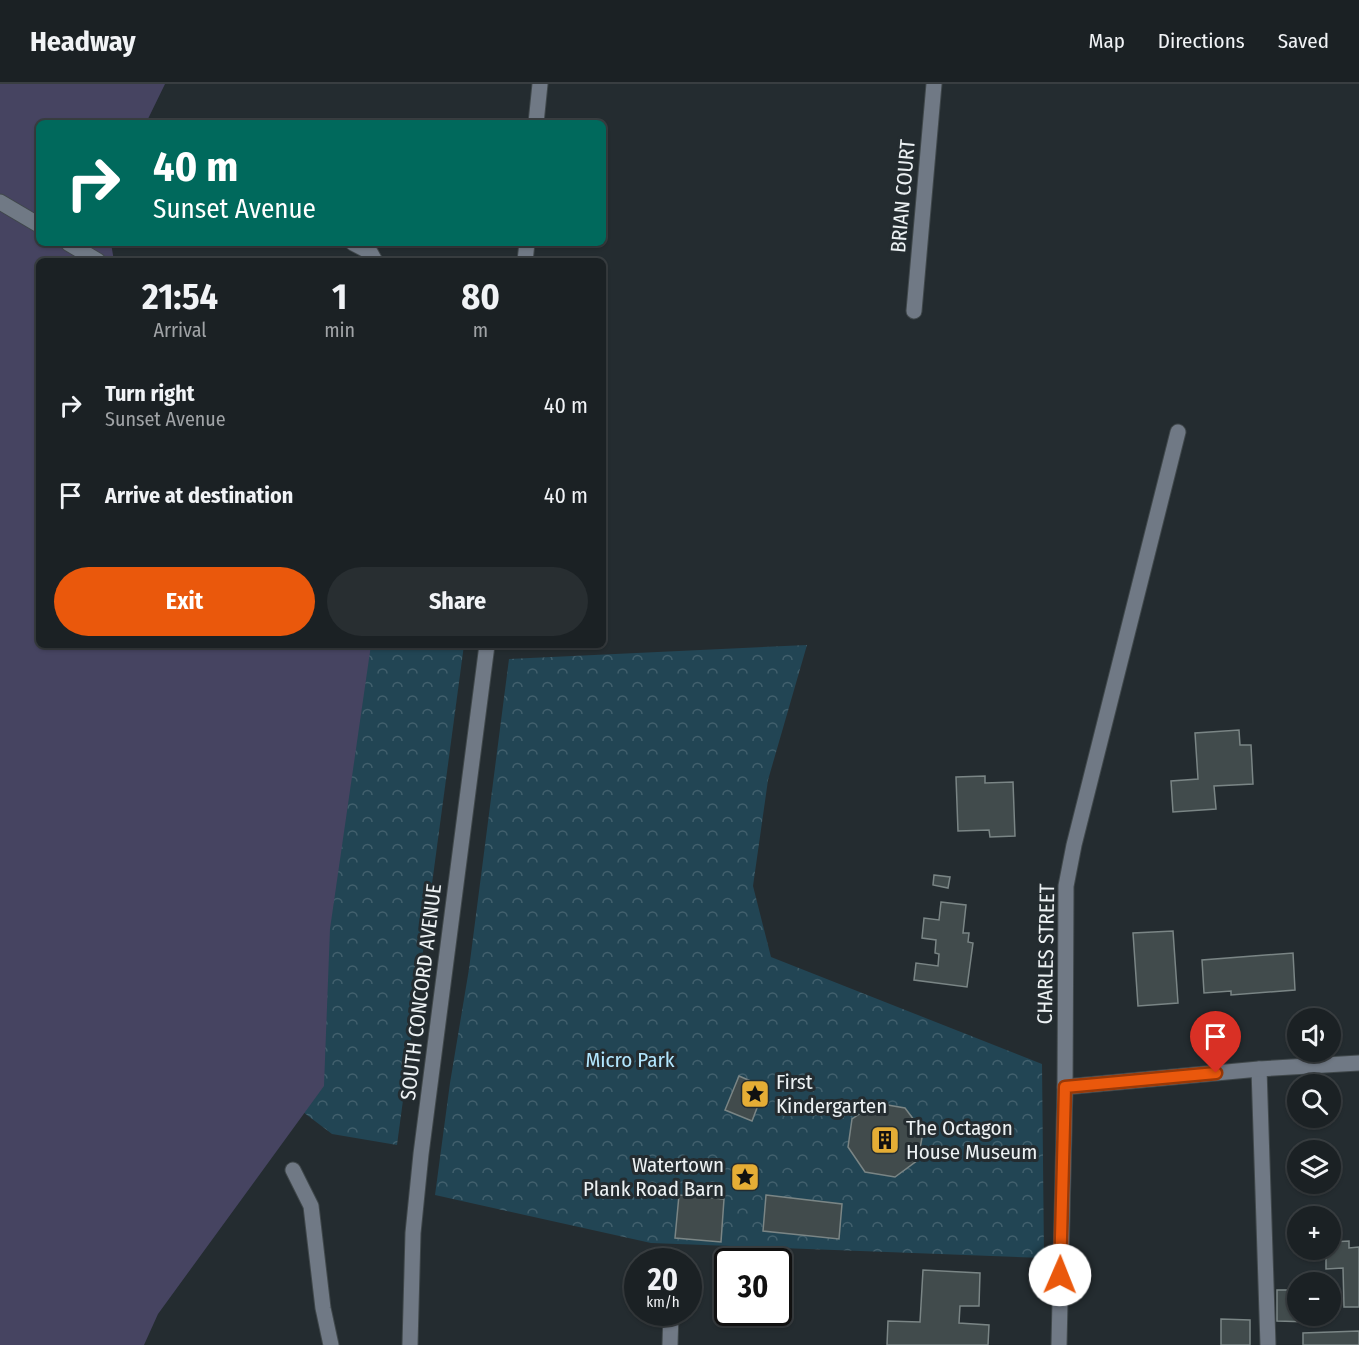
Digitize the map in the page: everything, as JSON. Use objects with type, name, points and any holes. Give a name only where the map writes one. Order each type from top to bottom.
[{"type":"street","points":[[536,120],[540,84]]},
{"type":"street","name":"BRIAN COURT","points":[[914,311],[934,84]]},
{"type":"street","points":[[0,202],[36,223]]},
{"type":"street","points":[[73,246],[93,258]]},
{"type":"street","points":[[359,246],[370,252],[373,258]]},
{"type":"street","name":"CHARLES STREET","points":[[1059,1345],[1065,1087],[1066,886],[1074,845],[1178,432]]},
{"type":"street","name":"SOUTH CONCORD AVENUE","points":[[410,1345],[414,1233],[421,1154],[487,648]]},
{"type":"street","points":[[1065,1087],[1259,1069],[1359,1063]]},
{"type":"street","points":[[1259,1069],[1268,1345]]},
{"type":"street","points":[[292,1170],[311,1206],[323,1308],[331,1345]]},
{"type":"street","points":[[670,1345],[671,1326]]},
{"type":"green space","name":"Micro Park","points":[[807,645],[768,780],[753,886],[771,957],[1042,1064],[1044,1258],[651,1243],[435,1195],[450,1083],[469,969],[509,659]]},
{"type":"green space","points":[[264,648],[464,648],[397,1145],[332,1134],[278,1093]]},
{"type":"shaded area","points":[[0,84],[165,84],[147,120],[36,120],[36,246],[112,246],[114,258],[36,258],[36,648],[371,648],[330,929],[324,1086],[158,1314],[144,1345],[0,1345]]},
{"type":"building","points":[[1239,730],[1240,745],[1251,745],[1253,784],[1214,786],[1216,809],[1173,812],[1171,781],[1198,779],[1195,733]]},
{"type":"building","points":[[985,776],[985,783],[1013,782],[1015,836],[990,837],[989,830],[958,831],[956,777]]},
{"type":"building","points":[[934,875],[950,877],[948,888],[933,885]]},
{"type":"building","points":[[941,902],[966,905],[963,933],[969,933],[968,942],[973,943],[967,987],[914,980],[916,963],[938,966],[939,954],[935,953],[936,940],[922,938],[924,918],[939,920]]},
{"type":"building","points":[[1173,931],[1178,1003],[1138,1006],[1133,933]]},
{"type":"building","points":[[1293,953],[1295,990],[1231,995],[1231,991],[1204,993],[1202,960]]},
{"type":"building","points":[[739,1076],[765,1087],[752,1121],[725,1110]]},
{"type":"building","name":"The Octagon House Museum","points":[[876,1103],[905,1108],[923,1132],[918,1160],[895,1177],[865,1172],[848,1147],[852,1119]]},
{"type":"building","points":[[679,1195],[724,1199],[721,1242],[675,1238]]},
{"type":"building","points":[[766,1195],[842,1204],[839,1239],[763,1231]]},
{"type":"building","points":[[1341,1241],[1349,1241],[1349,1248],[1359,1247],[1359,1307],[1344,1307],[1343,1268],[1326,1269],[1326,1260],[1341,1260]]},
{"type":"building","points":[[923,1270],[980,1273],[979,1306],[960,1306],[959,1323],[989,1325],[988,1345],[887,1345],[888,1321],[920,1322]]},
{"type":"building","points":[[1277,1290],[1287,1290],[1287,1321],[1277,1321]]},
{"type":"building","points":[[1221,1319],[1250,1320],[1250,1345],[1221,1345]]},
{"type":"building","points":[[1359,1331],[1359,1345],[1303,1345],[1303,1333]]},
{"type":"place","name":"First Kindergarten","points":[[755,1094]]},
{"type":"place","name":"The Octagon House Museum","points":[[885,1140]]},
{"type":"place","name":"Watertown Plank Road Barn","points":[[745,1177]]},
{"type":"route","points":[[1060,1275],[1065,1087],[1216,1073]]}]
